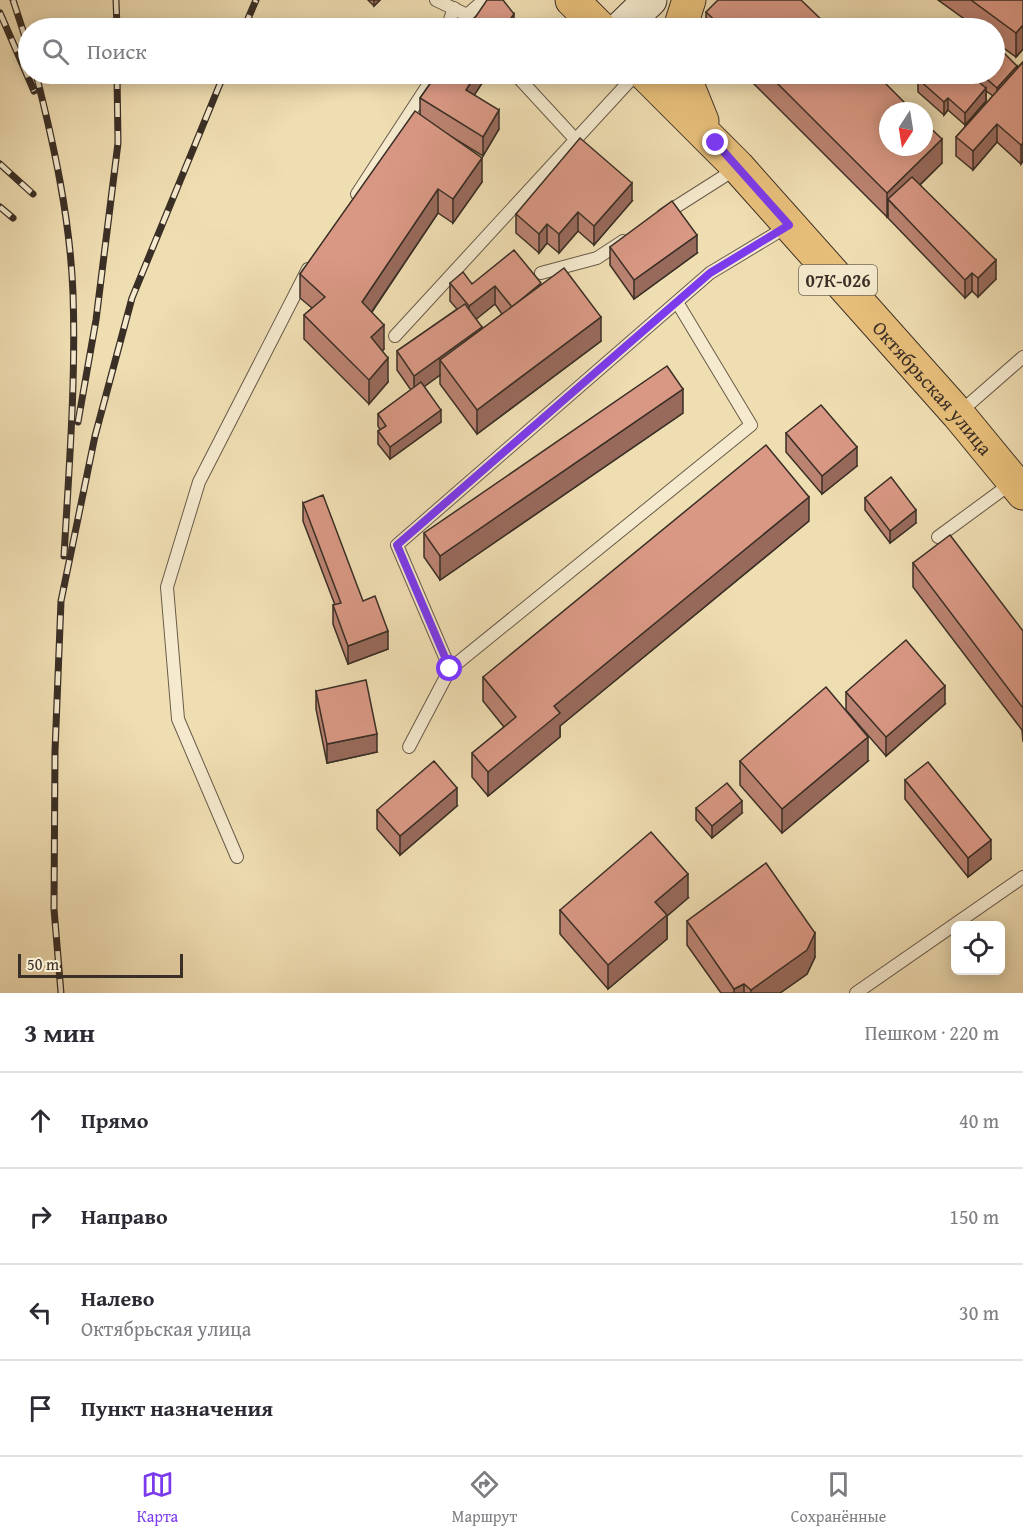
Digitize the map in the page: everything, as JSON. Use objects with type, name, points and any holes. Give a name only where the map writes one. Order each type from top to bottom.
[{"type":"main road","points":[[572,0],[590,18]]},
{"type":"main road","points":[[683,18],[689,0]]},
{"type":"main road","name":"Октябрьская улица","points":[[655,84],[738,167],[958,414],[1018,487]]},
{"type":"main road","points":[[686,84],[699,117],[716,143]]},
{"type":"street","points":[[631,18],[650,0]]},
{"type":"lane","points":[[436,0],[467,15],[484,0]]},
{"type":"lane","points":[[450,18],[454,8]]},
{"type":"lane","points":[[351,203],[429,84]]},
{"type":"lane","points":[[524,84],[575,139]]},
{"type":"lane","points":[[395,336],[627,84]]},
{"type":"lane","points":[[656,219],[738,167]]},
{"type":"lane","points":[[450,669],[397,545],[710,273],[789,225]]},
{"type":"lane","points":[[541,273],[597,258],[637,232]]},
{"type":"lane","points":[[237,857],[178,719],[167,587],[199,482],[299,284],[319,253]]},
{"type":"lane","points":[[410,747],[450,669],[751,425],[677,302]]},
{"type":"lane","points":[[958,414],[1023,357]]},
{"type":"lane","points":[[938,537],[1018,487]]},
{"type":"lane","points":[[856,993],[1023,877]]},
{"type":"building","points":[[487,0],[503,0],[514,14],[511,18],[475,18]]},
{"type":"building","points":[[718,0],[801,0],[820,18],[712,18],[706,12]]},
{"type":"building","points":[[971,0],[1023,0],[1023,25],[1016,33],[1005,25],[1005,18],[996,18]]},
{"type":"building","points":[[1005,54],[1017,66],[1005,79]]},
{"type":"building","points":[[1023,62],[1023,143],[1021,145],[997,124],[973,151],[956,137]]},
{"type":"building","points":[[430,84],[470,84],[466,90],[499,110],[483,137],[420,98]]},
{"type":"building","points":[[778,84],[886,84],[904,102],[879,102],[879,156],[925,156],[887,193]]},
{"type":"building","points":[[924,84],[981,84],[986,88],[965,113],[948,98],[944,102]]},
{"type":"building","points":[[415,111],[482,158],[453,199],[438,189],[362,302],[384,325],[371,337],[388,358],[369,380],[304,315],[325,297],[300,274]]},
{"type":"building","points":[[933,130],[942,139],[933,148]]},
{"type":"building","points":[[580,138],[632,183],[594,226],[578,212],[559,234],[547,224],[539,234],[516,214]]},
{"type":"building","points":[[912,177],[996,260],[978,278],[972,273],[965,280],[888,199]]},
{"type":"building","points":[[672,201],[697,235],[634,280],[610,247]]},
{"type":"building","points":[[514,250],[541,283],[512,307],[495,286],[469,306],[450,283],[463,272],[472,284]]},
{"type":"building","points":[[564,268],[601,317],[477,410],[440,360]]},
{"type":"building","points":[[465,304],[482,327],[414,376],[397,351]]},
{"type":"building","points":[[667,366],[683,389],[440,556],[424,533]]},
{"type":"building","points":[[421,382],[441,410],[390,447],[378,431],[386,426],[378,414]]},
{"type":"building","points":[[821,405],[857,447],[822,476],[786,433]]},
{"type":"building","points":[[766,445],[809,497],[554,706],[560,713],[488,772],[472,753],[516,717],[483,677]]},
{"type":"building","points":[[891,477],[916,510],[890,531],[865,498]]},
{"type":"building","points":[[323,495],[363,601],[375,596],[388,631],[348,646],[333,605],[341,603],[303,503]]},
{"type":"building","points":[[950,535],[1023,631],[1023,708],[913,563]]},
{"type":"building","points":[[906,640],[945,686],[886,737],[846,692]]},
{"type":"building","points":[[366,680],[377,734],[327,744],[316,691]]},
{"type":"building","points":[[826,687],[868,737],[782,809],[740,761]]},
{"type":"building","points":[[434,761],[457,788],[400,836],[377,810]]},
{"type":"building","points":[[928,762],[991,840],[968,858],[905,780]]},
{"type":"building","points":[[727,783],[742,801],[712,826],[696,808]]},
{"type":"building","points":[[651,832],[688,874],[655,902],[667,915],[608,965],[560,910]]},
{"type":"building","points":[[766,863],[815,933],[807,950],[751,990],[744,984],[734,989],[687,921]]},
{"type":"railway","points":[[13,0],[19,18]]},
{"type":"railway","points":[[116,0],[117,18]]},
{"type":"railway","points":[[248,18],[256,0]]},
{"type":"railway","points":[[0,13],[18,54]]},
{"type":"railway","points":[[31,84],[34,91]]},
{"type":"railway","points":[[38,84],[60,182],[73,293],[73,391],[64,556]]},
{"type":"railway","points":[[78,422],[96,320],[118,143],[117,84]]},
{"type":"railway","points":[[61,993],[54,909],[55,751],[61,601],[95,436],[132,298],[220,84]]},
{"type":"railway","points":[[0,164],[33,194]]},
{"type":"railway","points":[[0,207],[13,218]]},
{"type":"route","points":[[450,669],[397,545],[710,273],[789,225],[716,143]]}]
